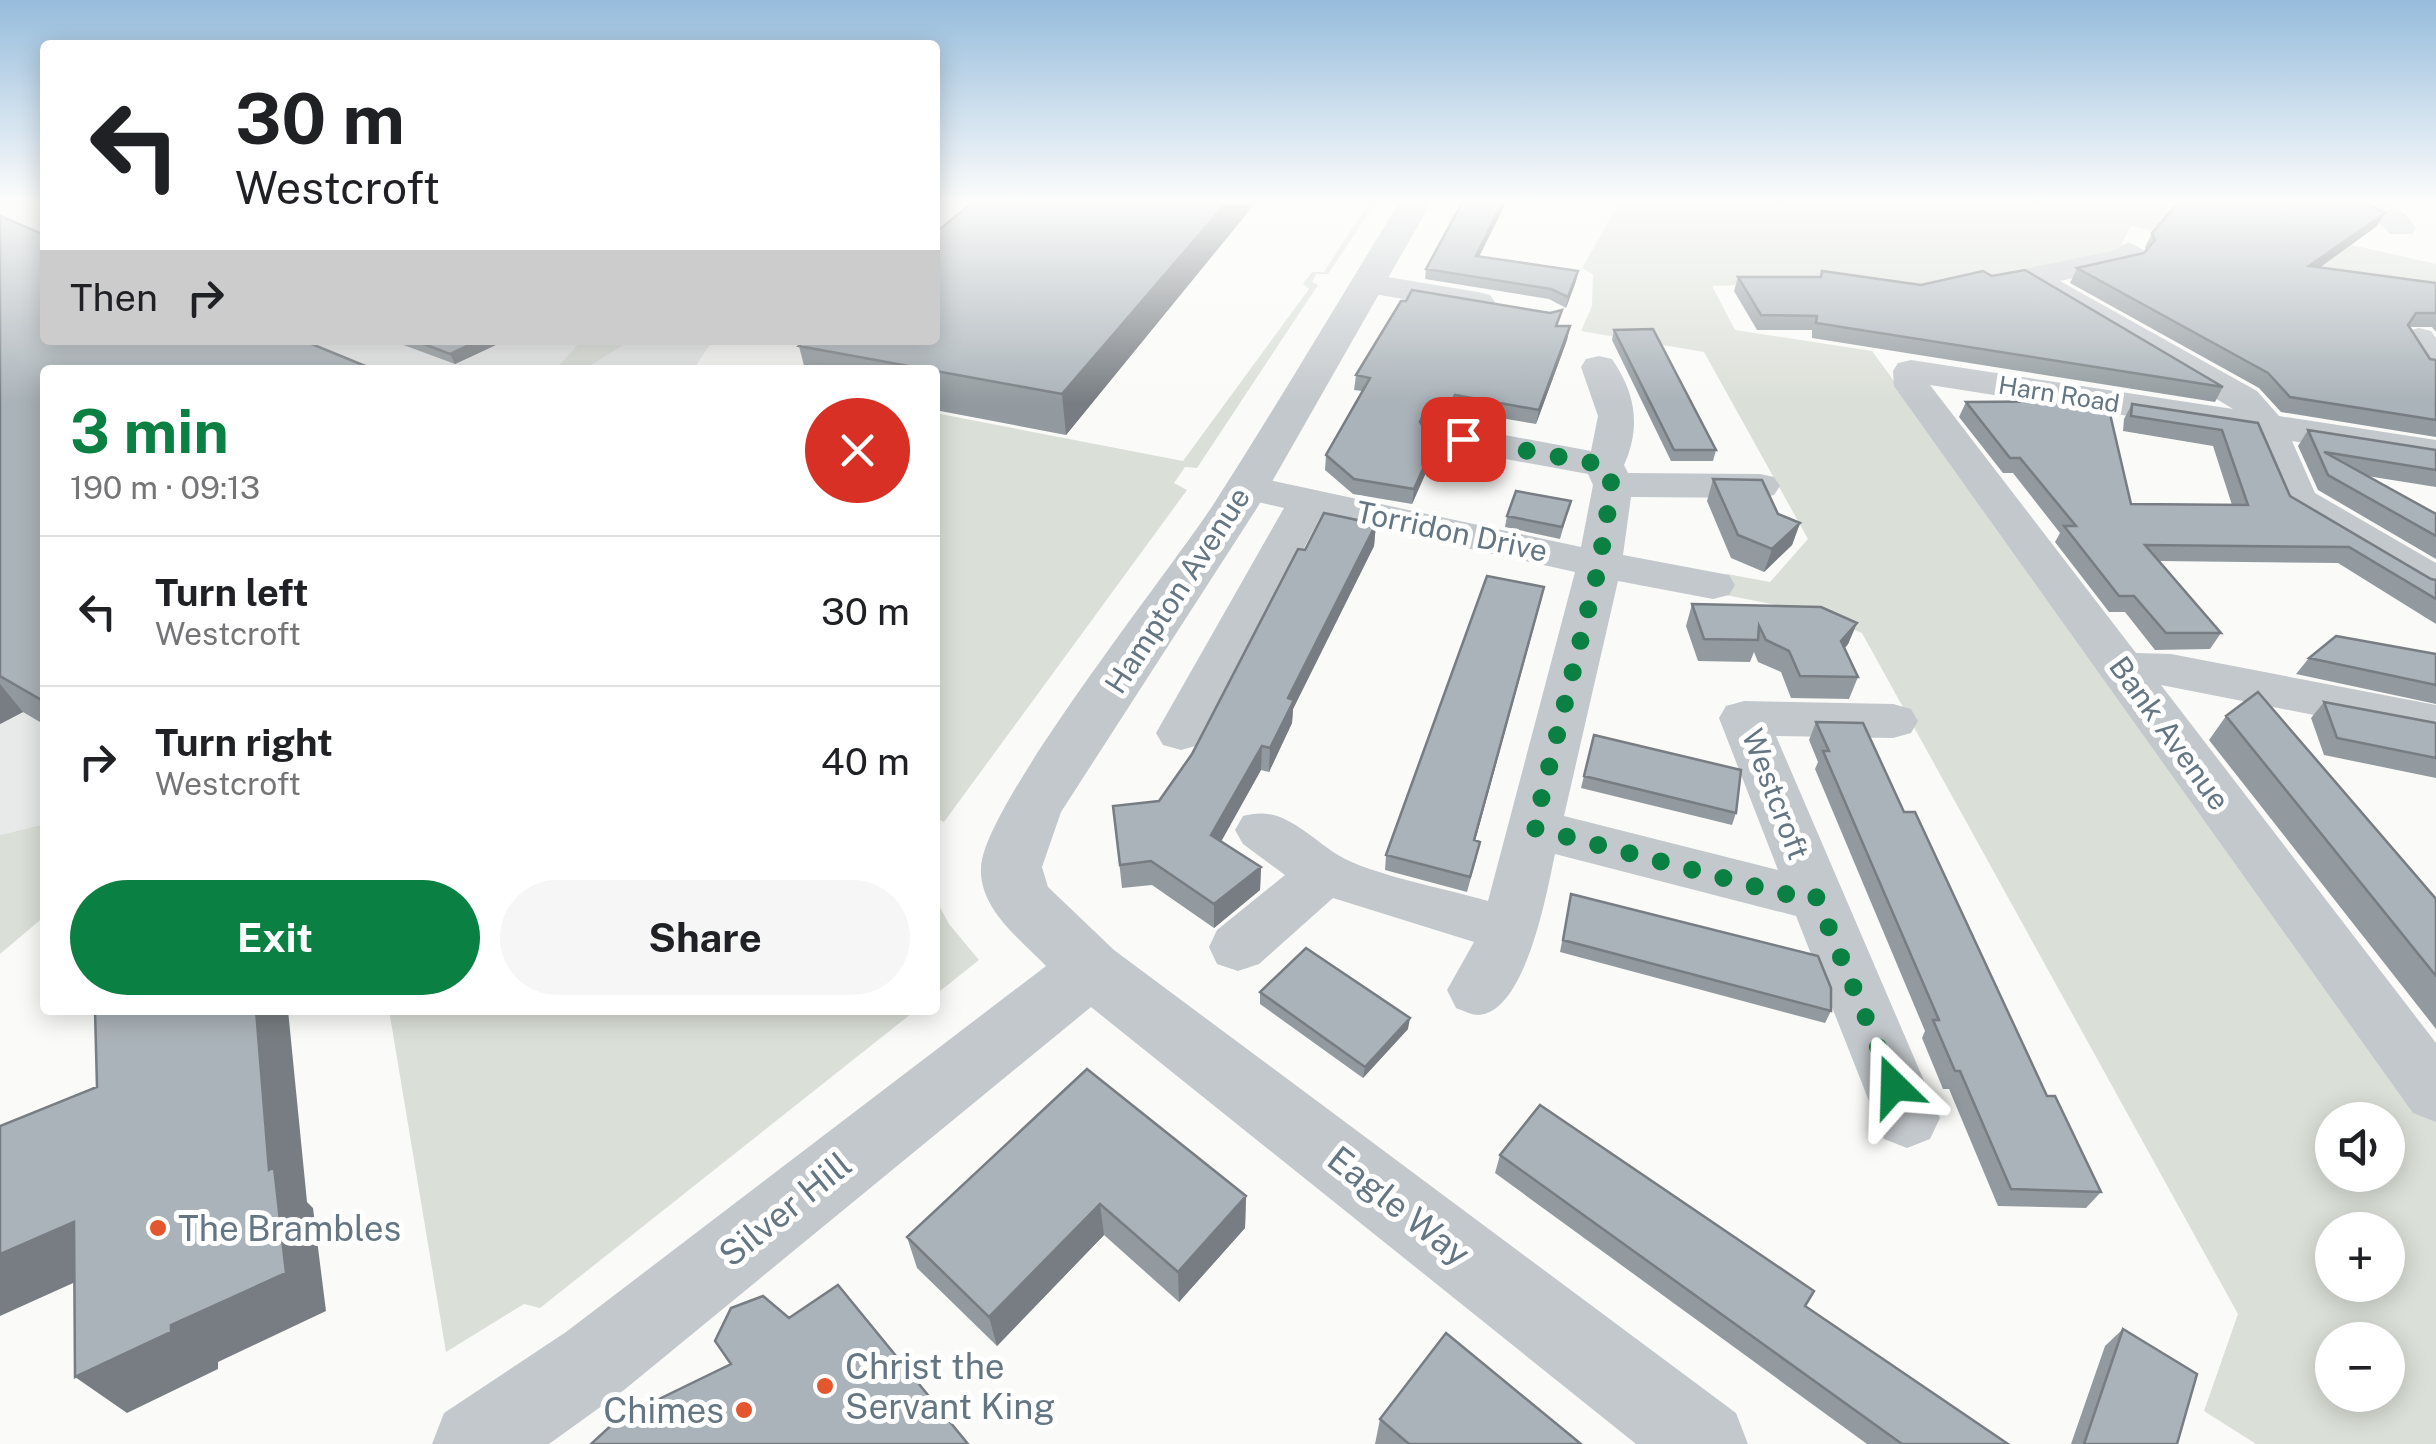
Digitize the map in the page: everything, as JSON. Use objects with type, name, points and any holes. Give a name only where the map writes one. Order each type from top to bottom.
[{"type":"street","name":"Hampton Avenue","points":[[1092,969],[1020,898],[1012,867],[1033,808],[1245,487],[1378,268]]},
{"type":"street","points":[[2070,268],[2030,276],[2244,399],[2266,425],[2296,500],[2436,582]]},
{"type":"street","points":[[1369,284],[1512,307]]},
{"type":"street","points":[[1477,990],[1509,930],[1599,566],[1608,475],[1620,435],[1617,410],[1599,367]]},
{"type":"street","name":"Harn Road","points":[[1911,371],[2436,452]]},
{"type":"street","name":"Bank Avenue","points":[[1911,371],[1912,386],[2436,1093]]},
{"type":"street","points":[[1440,435],[1608,475],[1760,486]]},
{"type":"street","name":"Torridon Drive","points":[[1245,487],[1524,545],[1599,566],[1713,585]]},
{"type":"street","points":[[1181,733],[1308,500]]},
{"type":"street","points":[[2122,668],[2171,670],[2436,722]]},
{"type":"street","name":"Westcroft","points":[[1894,721],[1744,718],[1907,1118]]},
{"type":"street","name":"Westcroft","points":[[1534,828],[1784,894],[1815,894]]},
{"type":"street","points":[[1262,830],[1324,874],[1509,930]]},
{"type":"street","points":[[1238,947],[1324,874]]},
{"type":"street","name":"Silver Hill","points":[[481,1442],[596,1361],[1092,969]]},
{"type":"street","name":"Eagle Way","points":[[1092,969],[1705,1444]]},
{"type":"shaded area","points":[[0,268],[40,268],[40,345],[710,345],[696,365],[40,365],[40,825],[0,835]]},
{"type":"shaded area","points":[[1332,268],[1328,274],[1316,274],[1312,282],[1318,285],[1197,468],[1185,467],[1174,483],[1187,490],[944,822],[940,820],[940,414],[1183,461],[1309,289],[1303,284],[1312,272]]},
{"type":"shaded area","points":[[1583,268],[2040,268],[1901,293],[1823,282],[1712,286],[1735,330],[1872,351],[2436,1119],[2436,1444],[2256,1444],[2204,1411],[2238,1314],[1862,633],[1811,612],[1726,595],[1727,574],[1770,582],[1808,539],[1704,352],[1581,331],[1592,306],[1593,274]]},
{"type":"shaded area","points":[[2313,268],[2436,268],[2436,289],[2359,279]]},
{"type":"shaded area","points":[[578,345],[623,345],[591,365],[560,365]]},
{"type":"shaded area","points":[[40,825],[40,920],[0,954],[0,835]]},
{"type":"shaded area","points":[[940,907],[949,924],[979,960],[940,991]]},
{"type":"shaded area","points":[[390,1015],[910,1015],[540,1308],[524,1304],[446,1352]]},
{"type":"building","points":[[0,268],[40,268],[40,345],[314,345],[363,365],[40,365],[40,699],[0,676]]},
{"type":"building","points":[[940,268],[1170,268],[1062,394],[940,372],[940,365],[903,365],[799,346],[940,345]]},
{"type":"building","points":[[2078,268],[2327,268],[2436,283],[2436,313],[2416,313],[2408,325],[2430,359],[2436,360],[2436,420],[2290,397],[2268,373]]},
{"type":"building","points":[[1426,269],[1578,271],[1568,297],[1551,289]]},
{"type":"building","points":[[2025,270],[2223,387],[1816,323],[1817,316],[1761,315],[1738,277],[1821,277],[1822,271],[1921,285],[1983,271],[1992,276]]},
{"type":"building","points":[[1412,290],[1550,313],[1562,310],[1556,326],[1570,326],[1539,410],[1455,395],[1450,406],[1425,410],[1420,422],[1427,432],[1438,435],[1414,489],[1354,479],[1326,455],[1370,378],[1356,375],[1401,301],[1406,301]]},
{"type":"building","points":[[1653,329],[1716,450],[1674,450],[1614,330]]},
{"type":"building","points":[[426,345],[469,345],[450,354]]},
{"type":"building","points":[[2107,401],[2131,504],[2248,505],[2222,430],[2131,416],[2132,404],[2258,423],[2290,496],[2436,580],[2436,599],[2349,547],[2145,545],[2221,633],[2166,633],[2134,596],[2119,596],[2064,526],[2076,526],[2020,458],[2010,458],[1966,402]]},
{"type":"building","points":[[2308,430],[2436,450],[2436,470],[2324,452],[2436,514],[2436,536],[2328,475]]},
{"type":"building","points":[[1713,479],[1762,480],[1778,514],[1800,523],[1772,549],[1738,535]]},
{"type":"building","points":[[1516,491],[1571,501],[1562,527],[1507,516]]},
{"type":"building","points":[[1324,513],[1376,524],[1288,698],[1294,700],[1270,748],[1262,746],[1211,835],[1261,867],[1214,904],[1151,861],[1120,865],[1113,806],[1159,801],[1192,754],[1298,549],[1305,550]]},
{"type":"building","points":[[1487,576],[1544,587],[1474,840],[1480,842],[1470,877],[1386,855]]},
{"type":"building","points":[[1692,604],[1821,607],[1857,623],[1841,641],[1858,677],[1800,676],[1789,651],[1766,640],[1759,626],[1758,640],[1704,639]]},
{"type":"building","points":[[2336,636],[2436,654],[2436,685],[2309,658]]},
{"type":"building","points":[[2258,692],[2436,899],[2436,976],[2226,716]]},
{"type":"building","points":[[2324,702],[2436,723],[2436,758],[2337,738]]},
{"type":"building","points":[[1816,722],[1863,723],[1904,812],[1915,812],[2047,1096],[2055,1096],[2101,1192],[2011,1189],[1960,1071],[1955,1071],[1933,1020],[1939,1020],[1823,751],[1829,751]]},
{"type":"building","points":[[1594,735],[1741,770],[1736,813],[1584,776]]},
{"type":"building","points":[[1571,894],[1818,956],[1831,988],[1831,1011],[1563,940]]},
{"type":"building","points":[[1306,948],[1410,1018],[1365,1067],[1260,992]]},
{"type":"building","name":"The Brambles","points":[[95,1015],[256,1015],[269,1170],[274,1167],[286,1273],[171,1325],[171,1332],[75,1377],[74,1222],[0,1254],[0,1126],[97,1087]]},
{"type":"building","points":[[1087,1069],[1246,1196],[1178,1272],[1100,1204],[989,1317],[907,1237]]},
{"type":"building","points":[[1540,1105],[1814,1291],[1805,1306],[2008,1444],[1902,1444],[1500,1155]]},
{"type":"building","name":"Christ the Servant King","points":[[838,1285],[968,1444],[591,1444],[618,1419],[731,1364],[715,1341],[731,1308],[763,1296],[789,1318]]},
{"type":"building","points":[[2123,1329],[2197,1374],[2177,1444],[2084,1444]]},
{"type":"building","points":[[1446,1333],[1581,1444],[1409,1444],[1380,1419]]},
{"type":"place","name":"The Brambles","points":[[158,1228]]},
{"type":"place","name":"Christ the Servant King","points":[[825,1386]]},
{"type":"place","name":"Chimes","points":[[744,1410]]},
{"type":"route","points":[[1463,439],[1604,465],[1612,485],[1599,566],[1534,828],[1784,894],[1815,894],[1894,1086]]}]
